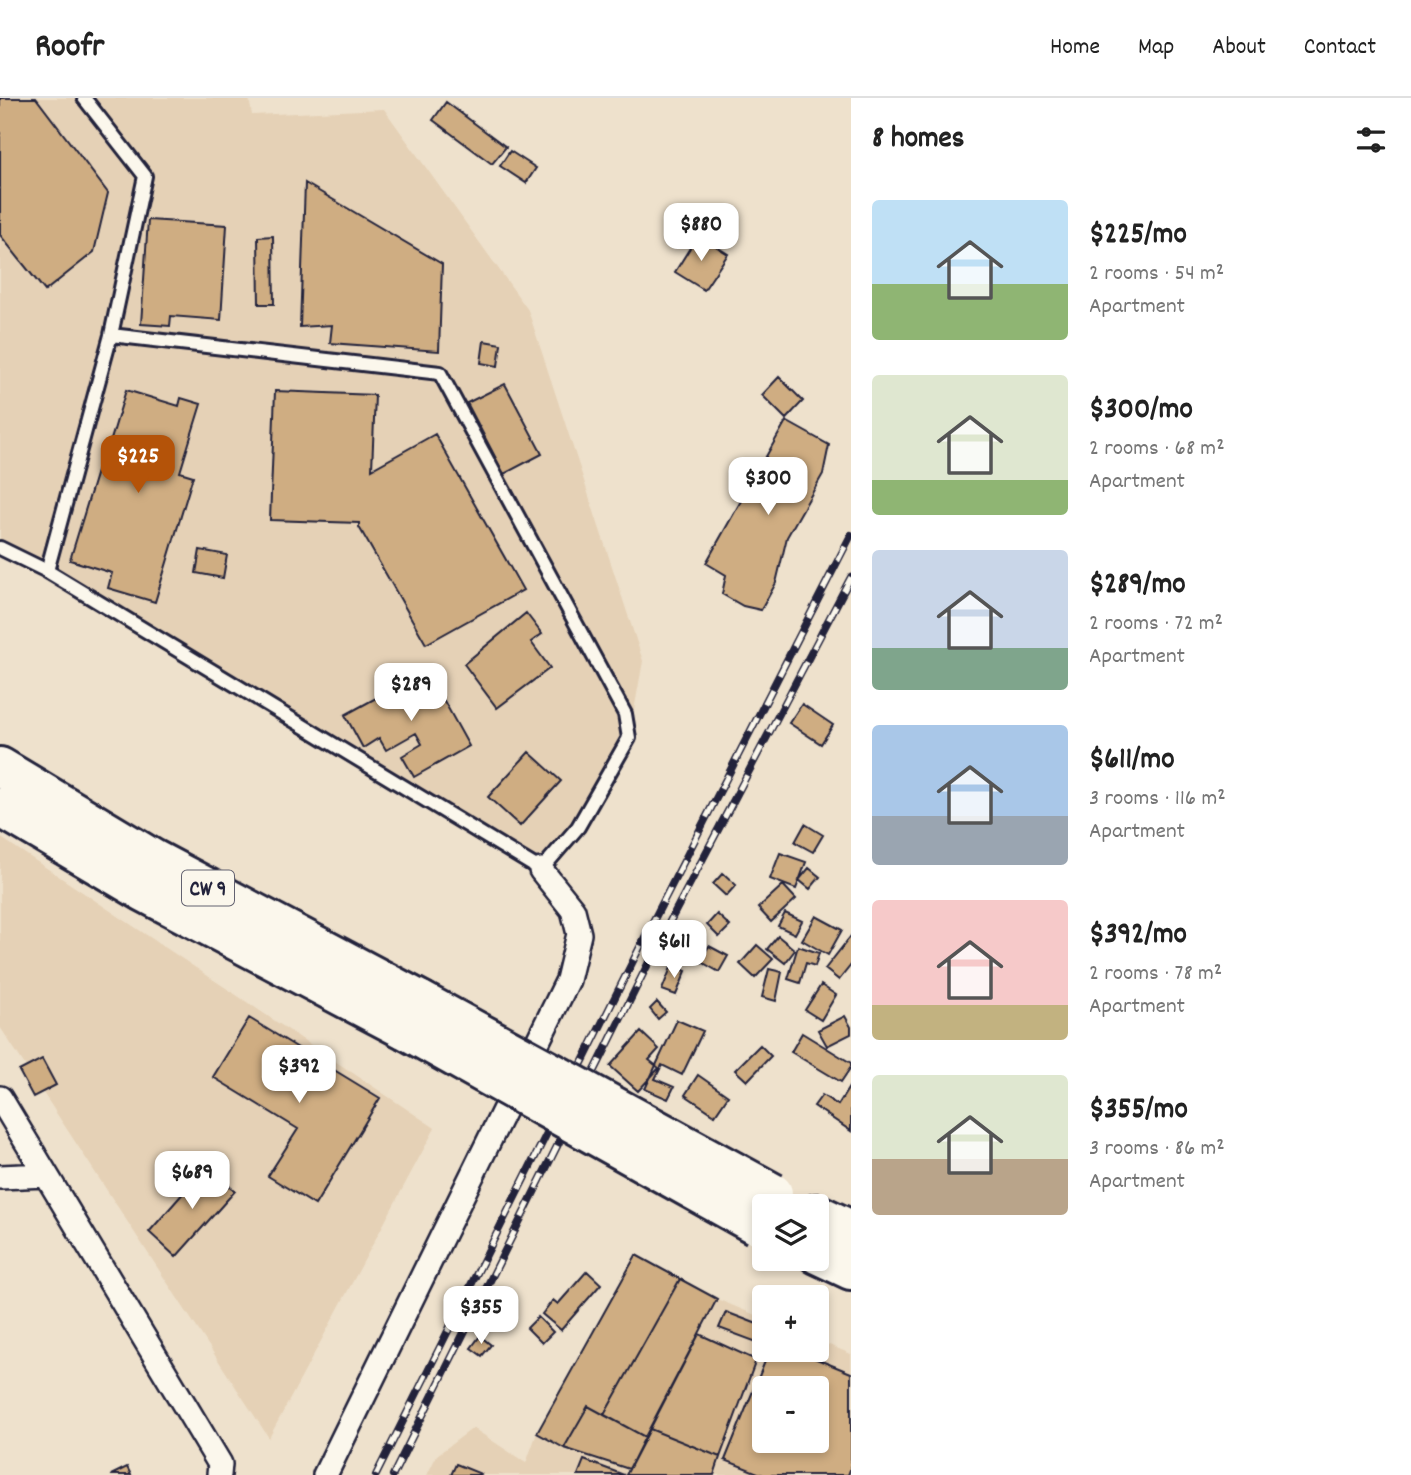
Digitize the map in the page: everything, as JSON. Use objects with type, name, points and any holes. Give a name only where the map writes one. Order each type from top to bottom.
[{"type":"highway","name":"CW 9","points":[[0,767],[414,1015],[752,1201]]},
{"type":"highway","name":"CW 9","points":[[0,807],[144,892],[414,1015]]},
{"type":"highway","points":[[829,1220],[851,1230]]},
{"type":"highway","points":[[829,1260],[851,1270]]},
{"type":"street","points":[[325,1475],[568,980],[579,934],[573,910],[541,870]]},
{"type":"street","points":[[0,1098],[220,1464],[219,1475]]},
{"type":"street","points":[[0,1177],[46,1175]]},
{"type":"lane","points":[[47,571],[111,335],[145,176],[84,98]]},
{"type":"lane","points":[[0,548],[47,571],[541,870],[578,827],[629,738],[625,714],[440,373],[111,335]]},
{"type":"shaded area","points":[[0,98],[249,98],[252,115],[384,109],[528,310],[643,661],[629,738],[578,827],[541,870],[0,548]]},
{"type":"shaded area","points":[[0,837],[435,1128],[269,1438],[0,1027]]},
{"type":"shaded area","points":[[636,1255],[717,1299],[752,1314],[752,1362],[829,1362],[829,1345],[851,1354],[851,1475],[427,1475],[437,1455],[473,1428],[526,1463],[537,1433]]},
{"type":"building","points":[[0,98],[36,98],[108,193],[94,252],[45,291],[0,235]]},
{"type":"building","points":[[446,102],[506,147],[492,164],[433,120]]},
{"type":"building","points":[[510,151],[536,168],[526,183],[500,166]]},
{"type":"building","points":[[305,183],[442,264],[439,351],[330,343],[332,325],[300,327]]},
{"type":"building","points":[[148,220],[227,225],[221,320],[171,316],[170,326],[141,324]]},
{"type":"building","points":[[698,235],[728,254],[704,290],[675,272]]},
{"type":"building","points":[[273,236],[274,304],[259,304],[258,237]]},
{"type":"building","points":[[484,341],[501,344],[498,366],[481,363]]},
{"type":"building","points":[[779,377],[803,401],[786,419],[762,395]]},
{"type":"building","points":[[505,384],[542,454],[504,474],[467,403]]},
{"type":"building","points":[[126,390],[179,406],[181,398],[201,404],[180,472],[193,476],[155,602],[108,588],[112,573],[70,560],[103,452],[107,453]]},
{"type":"building","points":[[275,391],[375,395],[372,469],[435,434],[523,590],[426,644],[359,523],[270,520]]},
{"type":"building","points":[[786,421],[829,445],[823,474],[787,537],[776,583],[761,610],[743,606],[722,594],[726,575],[706,563]]},
{"type":"building","points":[[200,550],[227,555],[223,578],[196,573]]},
{"type":"building","points":[[526,613],[542,634],[531,642],[550,668],[497,708],[464,664]]},
{"type":"building","points":[[427,670],[469,746],[414,777],[402,756],[422,744],[416,733],[386,750],[379,738],[363,748],[345,715]]},
{"type":"building","points":[[802,704],[833,725],[821,744],[789,723]]},
{"type":"building","points":[[529,752],[561,781],[520,826],[488,797]]},
{"type":"building","points":[[805,824],[823,835],[813,852],[795,842]]},
{"type":"building","points":[[780,853],[806,862],[796,889],[770,879]]},
{"type":"building","points":[[809,868],[820,877],[810,889],[799,880]]},
{"type":"building","points":[[723,873],[736,885],[726,896],[713,884]]},
{"type":"building","points":[[783,885],[796,899],[771,922],[758,908]]},
{"type":"building","points":[[785,913],[802,921],[795,934],[778,926]]},
{"type":"building","points":[[717,914],[730,926],[719,937],[707,925]]},
{"type":"building","points":[[816,916],[842,930],[828,955],[802,940]]},
{"type":"building","points":[[778,936],[795,950],[785,963],[767,949]]},
{"type":"building","points":[[851,936],[851,965],[839,980],[825,969]]},
{"type":"building","points":[[757,945],[773,959],[755,978],[740,964]]},
{"type":"building","points":[[709,946],[728,956],[719,972],[700,961]]},
{"type":"building","points":[[798,946],[819,953],[815,966],[806,963],[800,983],[788,979]]},
{"type":"building","points":[[672,965],[686,971],[676,995],[662,990]]},
{"type":"building","points":[[769,969],[782,972],[776,1001],[762,997]]},
{"type":"building","points":[[821,985],[836,995],[821,1020],[805,1010]]},
{"type":"building","points":[[657,1002],[666,1012],[658,1019],[650,1009]]},
{"type":"building","points":[[845,1016],[851,1027],[851,1034],[827,1046],[818,1030]]},
{"type":"building","points":[[249,1018],[380,1098],[315,1205],[268,1176],[298,1129],[213,1077]]},
{"type":"building","points":[[677,1020],[703,1031],[682,1075],[662,1065],[655,1079],[674,1087],[668,1099],[645,1089]]},
{"type":"building","points":[[641,1032],[659,1049],[649,1060],[659,1068],[638,1091],[610,1066]]},
{"type":"building","points":[[802,1033],[851,1063],[841,1082],[791,1052]]},
{"type":"building","points":[[760,1045],[771,1056],[747,1081],[735,1070]]},
{"type":"building","points":[[42,1059],[56,1085],[33,1097],[19,1071]]},
{"type":"building","points":[[698,1075],[728,1096],[715,1115],[685,1095]]},
{"type":"building","points":[[851,1084],[851,1131],[814,1106],[822,1095],[838,1105]]},
{"type":"building","points":[[207,1166],[235,1191],[176,1257],[149,1232]]},
{"type":"building","points":[[636,1255],[680,1279],[604,1415],[588,1406],[564,1448],[537,1433]]},
{"type":"building","points":[[587,1271],[601,1284],[561,1330],[542,1314],[553,1300],[558,1304]]},
{"type":"building","points":[[680,1279],[717,1299],[645,1437],[604,1415]]},
{"type":"building","points":[[726,1312],[752,1322],[752,1340],[719,1328]]},
{"type":"building","points":[[538,1317],[553,1332],[542,1343],[527,1328]]},
{"type":"building","points":[[699,1334],[755,1362],[720,1457],[650,1429]]},
{"type":"building","points":[[480,1336],[491,1345],[482,1356],[471,1348]]},
{"type":"building","points":[[765,1362],[824,1362],[851,1373],[851,1467],[848,1475],[763,1475],[725,1460],[752,1393],[752,1453],[829,1453],[829,1376],[759,1376]]},
{"type":"building","points":[[588,1406],[645,1437],[629,1469],[564,1448]]},
{"type":"building","points":[[650,1429],[720,1457],[714,1475],[626,1475]]},
{"type":"building","points":[[584,1460],[624,1475],[578,1475]]},
{"type":"building","points":[[456,1464],[481,1474],[451,1475]]},
{"type":"building","points":[[127,1467],[131,1475],[111,1475]]},
{"type":"railway","points":[[376,1475],[644,939],[851,535]]},
{"type":"railway","points":[[393,1475],[657,946],[851,577]]}]
